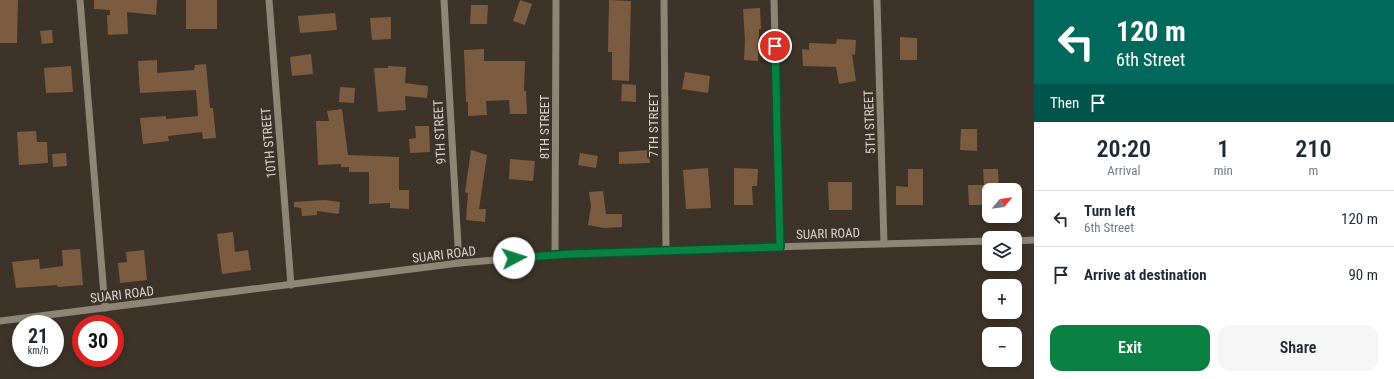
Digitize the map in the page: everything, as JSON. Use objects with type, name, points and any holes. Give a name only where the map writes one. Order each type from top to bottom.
[{"type":"street","points":[[80,0],[105,308]]},
{"type":"street","name":"10TH STREET","points":[[269,0],[291,285]]},
{"type":"street","name":"9TH STREET","points":[[444,0],[459,263]]},
{"type":"street","name":"8TH STREET","points":[[555,255],[556,0]]},
{"type":"street","name":"7TH STREET","points":[[664,0],[666,250]]},
{"type":"street","points":[[774,0],[780,247]]},
{"type":"street","name":"5TH STREET","points":[[877,0],[884,244]]},
{"type":"street","points":[[1022,240],[1034,240]]},
{"type":"street","name":"SUARI ROAD","points":[[0,321],[459,263],[555,255],[666,250],[982,241]]},
{"type":"building","points":[[0,0],[18,0],[17,43],[0,43]]},
{"type":"building","points":[[94,0],[157,0],[156,15],[127,12],[128,34],[108,35],[107,15],[110,15],[110,10],[94,9]]},
{"type":"building","points":[[186,0],[217,0],[217,29],[186,29]]},
{"type":"building","points":[[520,0],[532,4],[525,25],[513,21]]},
{"type":"building","points":[[609,0],[631,1],[629,81],[612,80],[612,52],[608,52]]},
{"type":"building","points":[[471,5],[488,5],[487,24],[470,24]]},
{"type":"building","points":[[760,8],[761,29],[759,29],[758,61],[744,60],[745,41],[743,9]]},
{"type":"building","points":[[335,13],[337,30],[300,33],[298,16]]},
{"type":"building","points":[[391,17],[391,39],[372,40],[370,18]]},
{"type":"building","points":[[52,30],[53,43],[42,44],[40,31]]},
{"type":"building","points":[[900,37],[917,38],[917,60],[900,60]]},
{"type":"building","points":[[837,39],[856,40],[855,55],[852,54],[856,81],[839,84],[836,67],[803,66],[802,49],[809,50],[809,43],[836,44]]},
{"type":"building","points":[[484,49],[484,61],[525,61],[524,91],[526,91],[527,114],[510,114],[509,100],[486,101],[487,115],[468,116],[464,50]]},
{"type":"building","points":[[311,54],[313,74],[292,76],[290,57]]},
{"type":"building","points":[[157,60],[157,73],[194,70],[195,65],[206,64],[210,108],[213,108],[216,138],[203,139],[202,132],[168,136],[169,141],[143,144],[140,118],[166,116],[166,119],[198,116],[196,90],[140,93],[138,61]]},
{"type":"building","points":[[71,66],[73,92],[46,93],[44,68]]},
{"type":"building","points":[[388,66],[406,67],[405,83],[428,86],[427,98],[405,96],[406,110],[378,112],[374,68],[388,68]]},
{"type":"building","points":[[685,72],[710,76],[708,93],[682,89]]},
{"type":"building","points":[[622,84],[636,85],[636,102],[621,101]]},
{"type":"building","points":[[340,87],[355,88],[354,103],[339,102]]},
{"type":"building","points":[[342,109],[348,155],[399,157],[399,190],[409,190],[409,209],[390,208],[390,203],[369,204],[369,172],[349,172],[349,167],[341,167],[341,164],[318,165],[316,121],[329,121],[327,111]]},
{"type":"building","points":[[415,126],[429,126],[430,152],[410,153],[409,139],[416,138]]},
{"type":"building","points":[[961,129],[977,129],[977,151],[960,150]]},
{"type":"building","points":[[36,131],[37,142],[47,142],[48,163],[19,165],[17,132]]},
{"type":"building","points":[[471,150],[487,155],[479,209],[486,209],[485,222],[466,220],[468,193],[465,192]]},
{"type":"building","points":[[649,150],[650,163],[619,164],[619,152]]},
{"type":"building","points":[[66,153],[67,166],[53,167],[52,154]]},
{"type":"building","points":[[580,153],[598,156],[596,168],[578,165]]},
{"type":"building","points":[[510,159],[535,161],[533,181],[509,179]]},
{"type":"building","points":[[708,168],[711,208],[686,209],[683,170]]},
{"type":"building","points":[[734,168],[758,169],[757,186],[752,186],[753,205],[734,205]]},
{"type":"building","points":[[908,169],[923,169],[923,205],[896,205],[896,186],[908,187]]},
{"type":"building","points":[[983,169],[998,169],[999,183],[984,183]]},
{"type":"building","points":[[828,182],[852,182],[852,210],[829,210]]},
{"type":"building","points":[[968,185],[982,185],[982,205],[969,205]]},
{"type":"building","points":[[603,191],[606,214],[622,214],[622,227],[604,228],[588,225],[591,206],[589,192]]},
{"type":"building","points":[[325,200],[340,202],[339,214],[317,211],[317,215],[302,216],[301,208],[294,207],[294,202]]},
{"type":"building","points":[[233,232],[235,252],[248,250],[251,270],[222,274],[217,234]]},
{"type":"building","points":[[80,249],[83,285],[16,288],[12,262],[39,259],[40,269],[63,266],[62,250]]},
{"type":"building","points":[[144,250],[147,280],[120,283],[118,263],[127,262],[126,252]]},
{"type":"route","points":[[514,258],[571,254],[780,247],[775,46]]}]
